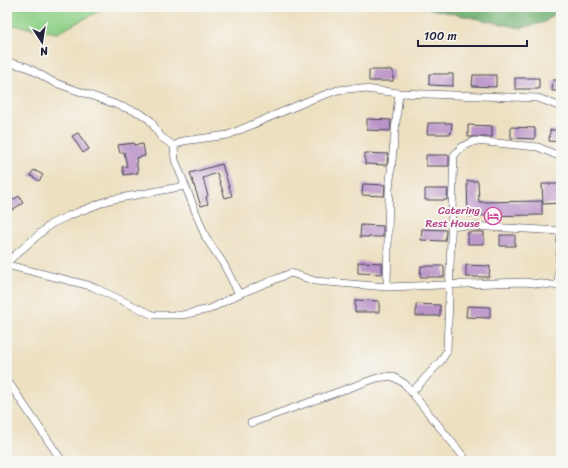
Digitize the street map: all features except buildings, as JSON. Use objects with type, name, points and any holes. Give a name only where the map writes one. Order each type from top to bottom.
[{"type":"street","points":[[7,62],[26,67],[53,82],[140,113],[150,120],[161,137],[174,146]]},
{"type":"street","points":[[174,146],[183,141],[228,135],[310,100],[338,90],[356,88],[399,93],[538,98],[561,107]]},
{"type":"street","points":[[386,287],[389,190],[399,93]]},
{"type":"street","points":[[412,392],[440,362],[447,351],[454,155],[462,147],[475,140],[538,147],[561,157]]},
{"type":"street","points":[[174,146],[175,160],[206,238],[223,263],[239,294]]},
{"type":"street","points":[[7,262],[51,224],[68,216],[109,200],[185,186]]},
{"type":"street","points":[[7,265],[91,286],[153,316],[182,315],[210,309],[239,294],[291,273],[315,282],[386,287],[450,286],[524,282],[559,286],[561,231],[452,225]]},
{"type":"street","points":[[250,423],[377,378],[392,376],[405,384],[467,461]]},
{"type":"street","points":[[7,380],[62,461]]},
{"type":"green space","points":[[7,7],[107,7],[57,33],[7,24]]},
{"type":"green space","points":[[421,7],[561,8],[545,22],[521,28]]},
{"type":"place","name":"Catering Rest House","points":[[493,216]]}]
